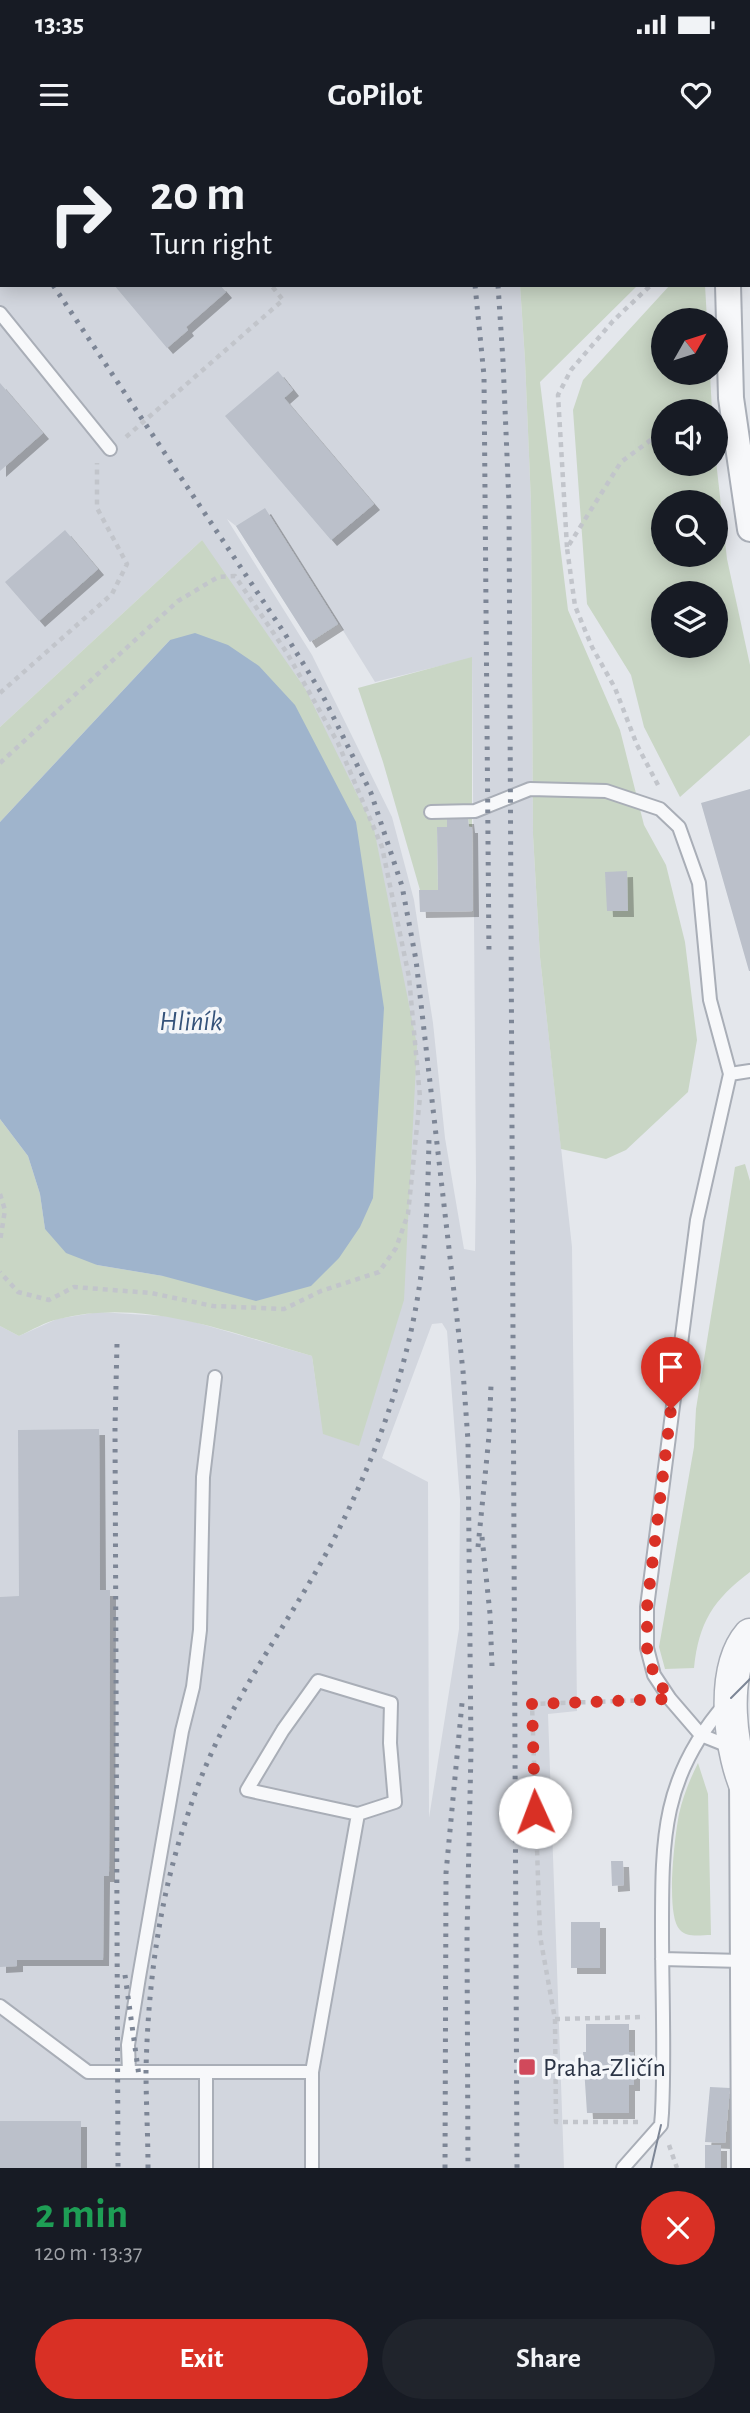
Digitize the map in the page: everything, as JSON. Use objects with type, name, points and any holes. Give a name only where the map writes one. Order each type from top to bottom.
[{"type":"street","points":[[728,287],[731,398],[750,529]]},
{"type":"street","points":[[744,2168],[743,1775],[731,1698],[736,1660],[750,1634]]},
{"type":"lane","points":[[0,313],[110,449]]},
{"type":"lane","points":[[431,812],[475,811],[530,789],[606,791],[660,810],[679,827],[699,883],[709,1000],[730,1074],[696,1220],[647,1607],[647,1648],[654,1675],[670,1699],[701,1735],[743,1775]]},
{"type":"lane","points":[[730,1074],[750,1071]]},
{"type":"lane","points":[[129,2072],[128,2045],[139,1977],[181,1731],[195,1675],[200,1630],[203,1477],[215,1377]]},
{"type":"lane","points":[[318,1681],[391,1703],[390,1742],[395,1802],[358,1814],[247,1790],[283,1730],[318,1681]]},
{"type":"lane","points":[[623,2168],[661,2125],[663,1855],[667,1821],[684,1764],[701,1735],[731,1698]]},
{"type":"lane","points":[[312,2168],[312,2071],[358,1814]]},
{"type":"lane","points":[[663,1959],[742,1961]]},
{"type":"lane","points":[[0,2006],[88,2072],[312,2071]]},
{"type":"lane","points":[[206,2072],[206,2168]]},
{"type":"path","points":[[0,693],[112,594],[127,564],[97,508],[96,460],[145,423],[283,300],[273,287]]},
{"type":"path","points":[[648,287],[613,321],[571,370],[558,396],[567,548],[575,606],[592,647],[615,688],[638,746],[679,827]]},
{"type":"path","points":[[567,548],[621,462],[651,440]]},
{"type":"path","points":[[0,763],[178,601],[218,577],[235,576],[288,653],[338,743],[382,847],[409,977],[420,1097],[408,1214],[396,1248],[379,1272],[321,1291],[284,1309],[255,1309],[213,1306],[150,1293],[74,1287],[49,1300],[18,1292],[0,1272]]},
{"type":"path","points":[[0,1195],[5,1210],[0,1241]]},
{"type":"path","points":[[650,2122],[556,2122],[555,2019],[540,1936],[532,1704],[670,1699]]},
{"type":"path","points":[[555,2019],[649,2017]]},
{"type":"shaded area","points":[[0,287],[520,287],[531,503],[533,835],[540,957],[572,1247],[577,1711],[548,1714],[564,2168],[0,2168],[0,1326],[19,1336],[57,1319],[99,1312],[177,1317],[312,1356],[323,1434],[202,540],[0,727]],"holes":[[[227,519],[236,526],[310,642],[339,624],[375,682],[472,658],[475,1251],[464,1249],[445,1138],[433,1023],[414,900],[392,817],[312,655]],[[442,1323],[447,1331],[460,1500],[459,1629],[429,1818],[428,1482],[382,1458],[432,1324]]]},
{"type":"green space","points":[[520,287],[636,287],[540,382],[568,610],[620,730],[644,825],[666,865],[685,942],[697,1040],[688,1092],[626,1150],[606,1159],[561,1149],[540,957],[533,835],[531,503]]},
{"type":"green space","points":[[668,287],[705,287],[706,308],[651,308],[651,385],[711,385],[711,399],[651,399],[651,476],[718,476],[719,490],[651,490],[651,567],[728,567],[728,564],[750,665],[750,735],[680,797],[644,727],[631,675],[587,604],[573,410],[583,380]]},
{"type":"green space","points":[[202,540],[306,690],[374,829],[417,1045],[404,1300],[359,1446],[323,1434],[312,1356],[219,1328],[155,1315],[91,1313],[54,1320],[19,1336],[0,1326],[0,1119],[28,1156],[40,1194],[45,1229],[97,1265],[163,1276],[373,1198],[374,1164],[170,640],[0,822],[0,727]]},
{"type":"green space","points":[[472,657],[472,827],[469,826],[468,818],[447,818],[447,827],[437,827],[438,891],[420,890],[383,762],[358,688]]},
{"type":"green space","points":[[745,1164],[750,1181],[750,1572],[726,1592],[710,1613],[700,1638],[694,1668],[665,1669],[659,1647],[694,1447],[696,1409],[735,1167]]},
{"type":"green space","points":[[698,1763],[708,1794],[711,1935],[694,1936],[683,1933],[675,1922],[672,1874],[679,1814]]},
{"type":"water","name":"Hliník","points":[[195,633],[228,645],[259,666],[295,705],[356,822],[384,1008],[373,1198],[360,1227],[339,1258],[311,1286],[256,1301],[163,1276],[97,1265],[66,1253],[45,1229],[40,1194],[28,1156],[0,1119],[0,822],[170,640]]},
{"type":"building","points":[[116,287],[222,287],[226,292],[186,327],[188,330],[167,348]]},
{"type":"building","points":[[278,371],[293,390],[284,398],[374,504],[331,540],[225,416]]},
{"type":"building","points":[[0,383],[43,433],[0,471]]},
{"type":"building","points":[[265,508],[338,624],[310,642],[236,526]]},
{"type":"building","points":[[65,530],[98,569],[39,621],[5,582]]},
{"type":"building","points":[[750,789],[750,971],[749,971],[701,803]]},
{"type":"building","points":[[447,818],[468,818],[469,827],[472,827],[473,911],[420,912],[419,890],[438,890],[437,827],[447,827]]},
{"type":"building","points":[[627,871],[628,911],[607,911],[605,872]]},
{"type":"building","points":[[99,1429],[100,1590],[110,1590],[109,1876],[104,1876],[103,1960],[17,1960],[17,1966],[0,1967],[0,1597],[19,1596],[18,1430]]},
{"type":"building","points":[[611,1861],[623,1861],[624,1885],[612,1886]]},
{"type":"building","points":[[571,1922],[600,1922],[600,1968],[571,1968]]},
{"type":"building","points":[[586,2024],[629,2024],[629,2052],[634,2052],[634,2085],[629,2085],[629,2113],[587,2113],[583,2052],[586,2052]]},
{"type":"building","points":[[710,2087],[730,2088],[725,2143],[705,2142]]},
{"type":"building","points":[[0,2121],[81,2121],[81,2168],[0,2168]]},
{"type":"building","points":[[705,2145],[721,2145],[721,2168],[705,2168]]},
{"type":"tram line","points":[[731,1698],[750,1679]]},
{"type":"tram line","points":[[651,2168],[661,2125]]},
{"type":"railway","points":[[54,287],[322,694],[371,793],[402,886],[416,960],[463,1371],[468,1441],[471,1750],[467,1935],[468,2168]]},
{"type":"railway","points":[[475,287],[484,376],[489,956]]},
{"type":"railway","points":[[498,287],[509,503],[517,2168]]},
{"type":"railway","points":[[148,2168],[146,2070],[149,2006],[162,1910],[177,1848],[217,1741],[337,1533],[366,1471],[390,1407],[409,1342],[421,1275],[429,1139]]},
{"type":"railway","points":[[117,1344],[115,1427],[118,2168]]},
{"type":"railway","points":[[478,1547],[491,1385]]},
{"type":"railway","points":[[482,1537],[492,1666]]},
{"type":"railway","points":[[445,2168],[446,1873],[462,1703]]},
{"type":"railway","points":[[125,1975],[139,2076]]},
{"type":"place","name":"Praha-Zličín","points":[[527,2067]]},
{"type":"route","points":[[535,1812],[532,1704],[670,1699],[654,1675],[647,1648],[647,1607],[671,1409]]}]
